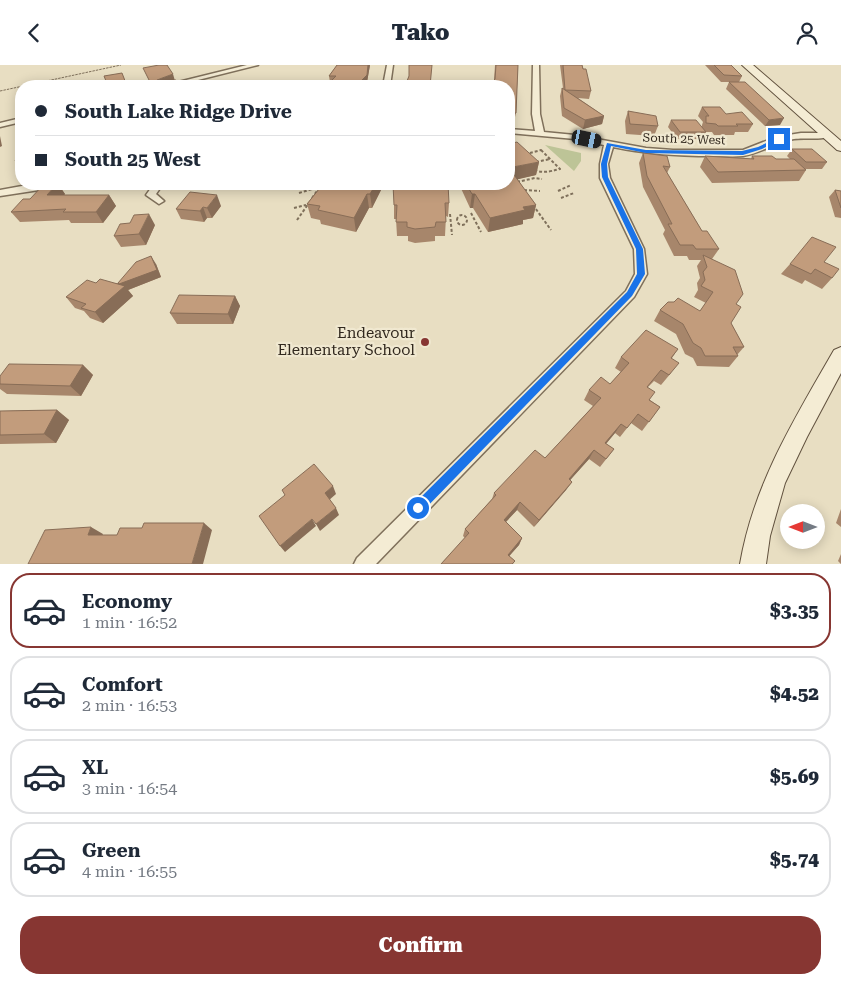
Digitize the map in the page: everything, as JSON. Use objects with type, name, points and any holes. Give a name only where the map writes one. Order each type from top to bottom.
[{"type":"street","points":[[191,80],[254,65]]},
{"type":"street","points":[[388,80],[390,65]]},
{"type":"street","points":[[536,65],[536,114],[540,133]]},
{"type":"street","points":[[747,65],[841,147]]},
{"type":"street","points":[[212,75],[217,80]]},
{"type":"street","points":[[0,125],[15,121]]},
{"type":"street","name":"South 25 West","points":[[515,131],[575,137],[646,151],[743,153],[760,148],[779,139],[801,135],[827,135]]},
{"type":"street","points":[[363,564],[630,294],[641,274],[639,249],[605,177],[604,164],[609,144]]},
{"type":"street","points":[[0,193],[15,189]]},
{"type":"street","points":[[154,190],[151,195],[160,201]]},
{"type":"street","points":[[753,564],[758,527],[773,482],[841,355]]},
{"type":"path","points":[[51,80],[121,65]]},
{"type":"path","points":[[0,91],[15,88]]},
{"type":"path","points":[[541,150],[550,159],[560,169],[540,174],[526,165],[519,155],[541,150]]},
{"type":"path","points":[[526,165],[550,159]]},
{"type":"path","points":[[542,179],[535,178],[515,181],[552,230]]},
{"type":"path","points":[[558,191],[571,185]]},
{"type":"path","points":[[298,193],[308,190]]},
{"type":"path","points":[[297,220],[317,190]]},
{"type":"path","points":[[522,190],[540,191]]},
{"type":"path","points":[[561,198],[574,193]]},
{"type":"path","points":[[294,208],[308,204]]},
{"type":"path","points":[[471,213],[481,232]]},
{"type":"path","points":[[450,215],[452,235]]},
{"type":"path","points":[[451,221],[462,216],[474,219]]},
{"type":"path","points":[[456,220],[463,224],[467,223],[468,219]]},
{"type":"green space","points":[[545,145],[581,153],[581,161],[574,171]]},
{"type":"building","points":[[167,65],[173,74],[157,80],[149,80],[143,68]]},
{"type":"building","points":[[337,65],[368,65],[367,75],[362,80],[332,80],[336,76],[329,76]]},
{"type":"building","points":[[409,65],[432,65],[431,80],[407,80]]},
{"type":"building","points":[[496,65],[518,65],[516,113],[515,80],[495,79]]},
{"type":"building","points":[[563,65],[582,65],[583,69],[586,69],[591,91],[565,90]]},
{"type":"building","points":[[714,65],[731,65],[742,76],[724,75]]},
{"type":"building","points":[[122,73],[125,80],[106,80],[104,76]]},
{"type":"building","points":[[729,82],[745,82],[784,118],[769,120]]},
{"type":"building","points":[[562,88],[604,116],[585,120],[564,108]]},
{"type":"building","points":[[702,107],[720,107],[726,114],[742,112],[753,124],[718,126],[706,123],[706,116],[709,116]]},
{"type":"building","points":[[628,111],[656,116],[658,126],[630,124]]},
{"type":"building","points":[[671,120],[696,120],[706,132],[680,132]]},
{"type":"building","points":[[515,142],[517,142],[539,162],[515,167]]},
{"type":"building","points":[[792,149],[812,149],[827,162],[806,162]]},
{"type":"building","points":[[643,153],[667,156],[670,167],[663,166],[702,231],[707,231],[719,249],[696,249],[693,245],[680,245],[668,224],[672,224],[647,176]]},
{"type":"building","points":[[705,156],[754,159],[752,156],[772,156],[776,159],[794,159],[806,170],[718,172]]},
{"type":"building","points":[[515,176],[536,205],[523,207],[525,210],[490,218],[475,194],[472,194],[470,190],[515,190]]},
{"type":"building","points":[[38,190],[52,190],[47,195],[109,195],[96,212],[63,212],[66,209],[11,212],[23,199],[30,199]]},
{"type":"building","points":[[318,190],[372,190],[370,194],[367,194],[354,218],[318,210],[320,206],[307,204]]},
{"type":"building","points":[[393,190],[448,190],[449,203],[445,203],[446,222],[436,222],[435,227],[415,229],[407,227],[407,222],[396,222],[397,205],[394,205]]},
{"type":"building","points":[[835,190],[841,191],[841,208]]},
{"type":"building","points":[[190,192],[217,195],[207,208],[203,207],[200,211],[176,209]]},
{"type":"building","points":[[149,214],[139,234],[114,236],[120,224],[130,223],[134,215]]},
{"type":"building","points":[[812,237],[836,247],[824,262],[839,269],[832,278],[815,269],[811,274],[790,264]]},
{"type":"building","points":[[703,255],[735,270],[743,294],[736,304],[741,307],[731,323],[744,347],[733,347],[738,356],[705,356],[701,348],[693,343],[683,324],[660,310],[668,302],[674,302],[678,298],[700,311],[713,292],[701,286],[705,280],[703,272],[707,267]]},
{"type":"building","points":[[151,256],[157,270],[118,283],[136,262]]},
{"type":"building","points":[[100,279],[125,286],[95,312],[81,308],[86,304],[66,297],[87,280],[96,283]]},
{"type":"building","points":[[179,295],[235,296],[228,314],[170,313]]},
{"type":"building","points":[[646,330],[678,349],[671,358],[679,363],[669,375],[661,370],[647,387],[655,392],[649,400],[660,407],[649,422],[638,414],[627,428],[621,424],[605,443],[614,449],[606,459],[594,450],[569,479],[572,482],[539,520],[520,502],[504,520],[522,538],[508,555],[515,561],[512,564],[441,564],[469,533],[465,529],[496,495],[494,493],[535,450],[545,458],[601,398],[589,390],[601,377],[610,384],[629,363],[621,357]]},
{"type":"building","points":[[9,364],[83,365],[70,386],[0,384],[0,376]]},
{"type":"building","points":[[57,410],[44,434],[0,435],[0,411]]},
{"type":"building","points":[[314,464],[333,486],[325,493],[336,508],[316,524],[312,519],[280,546],[259,516],[285,495],[282,490]]},
{"type":"building","points":[[144,523],[204,523],[192,564],[28,564],[45,530],[91,527],[88,535],[117,535],[120,528],[142,528]]},
{"type":"place","name":"Endeavour Elementary School","points":[[425,342]]},
{"type":"route","points":[[418,508],[630,294],[641,274],[639,249],[605,177],[604,164],[609,144],[646,151],[673,153],[743,153],[760,148],[779,139]]}]
